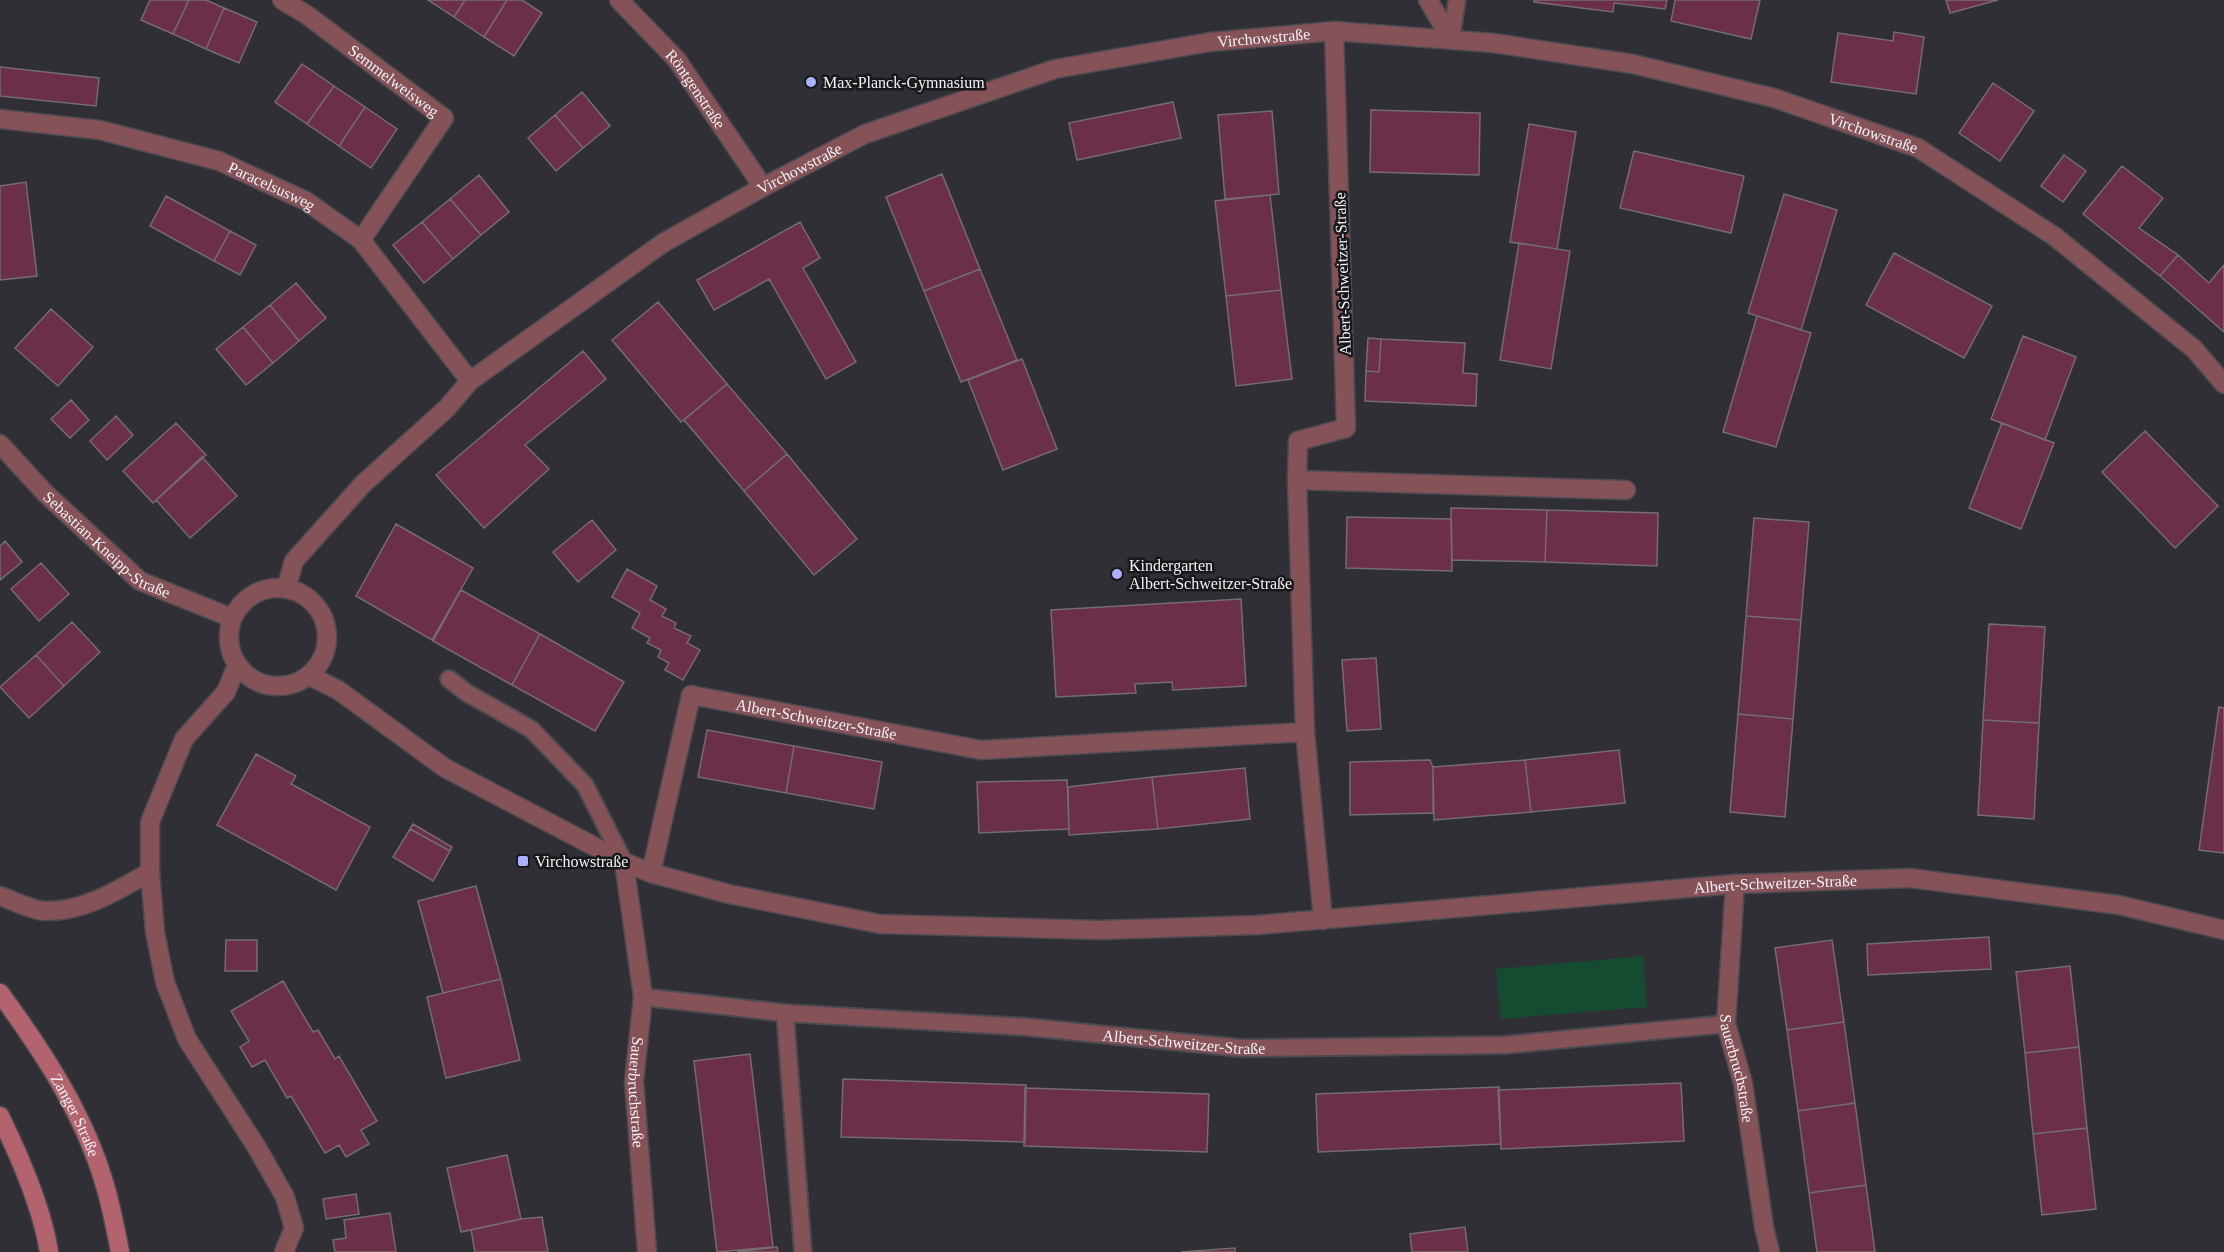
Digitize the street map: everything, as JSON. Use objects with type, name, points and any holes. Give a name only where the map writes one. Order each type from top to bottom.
[{"type":"street","name":"Semmelweisweg","points":[[282,0],[307,15],[444,118],[361,240]]},
{"type":"street","name":"Röntgenstraße","points":[[619,0],[677,60],[763,187]]},
{"type":"street","points":[[1428,0],[1451,39]]},
{"type":"street","name":"Virchowstraße","points":[[286,589],[294,561],[363,484],[447,408],[470,381],[663,243],[865,134],[1055,69],[1210,42],[1334,31],[1493,43],[1633,64],[1774,98],[1918,148],[2054,236],[2194,349],[2224,384]]},
{"type":"street","name":"Albert-Schweitzer-Straße","points":[[1323,920],[1305,732],[1297,480],[1298,441],[1346,428],[1334,31]]},
{"type":"street","name":"Paracelsusweg","points":[[0,119],[100,130],[219,161],[306,201],[361,240],[470,381]]},
{"type":"street","name":"Sebastian-Kneipp-Straße","points":[[0,444],[45,493],[140,581],[232,618]]},
{"type":"street","points":[[1297,480],[1626,490]]},
{"type":"street","points":[[226,692],[291,685],[310,676],[322,661],[328,631],[323,616],[314,602],[301,593],[286,589],[270,589],[254,594],[241,604],[232,618],[229,634],[230,650],[237,665],[246,675],[269,686]]},
{"type":"street","name":"Albert-Schweitzer-Straße","points":[[322,661],[338,690]]},
{"type":"street","points":[[237,665],[226,692],[184,739],[150,822],[150,872],[155,932],[165,982],[187,1039],[256,1146],[285,1197],[294,1228],[284,1252]]},
{"type":"street","name":"Albert-Schweitzer-Straße","points":[[310,676],[338,690],[445,768],[624,862],[651,873],[729,894],[880,924],[1099,930],[1257,925],[1735,884],[1910,878],[2119,905],[2224,930]]},
{"type":"street","name":"Albert-Schweitzer-Straße","points":[[651,873],[691,695],[981,750],[1305,732]]},
{"type":"street","name":"Sauerbruchstraße","points":[[624,862],[643,997],[634,1081],[647,1252]]},
{"type":"street","points":[[0,896],[44,911],[69,908],[100,900],[150,872]]},
{"type":"street","name":"Sauerbruchstraße","points":[[1735,884],[1726,1024],[1743,1083],[1764,1227],[1770,1252]]},
{"type":"street","name":"Zanger Straße","points":[[0,993],[40,1047],[80,1119],[106,1188],[120,1252]]},
{"type":"street","points":[[0,1116],[38,1209],[49,1252]]},
{"type":"lane","points":[[1451,39],[1457,0]]},
{"type":"lane","points":[[449,679],[467,693],[531,729],[585,784],[624,862]]},
{"type":"lane","name":"Albert-Schweitzer-Straße","points":[[643,997],[785,1012],[1027,1027],[1241,1048],[1504,1045],[1726,1024]]},
{"type":"lane","points":[[785,1012],[803,1252]]},
{"type":"green space","points":[[1643,956],[1647,1007],[1501,1019],[1496,969]]},
{"type":"building","points":[[150,0],[189,0],[173,34],[141,20]]},
{"type":"building","points":[[189,0],[206,0],[224,8],[206,49],[173,34]]},
{"type":"building","points":[[428,0],[465,0],[454,17]]},
{"type":"building","points":[[465,0],[507,0],[484,37],[454,17]]},
{"type":"building","points":[[507,0],[522,0],[542,13],[514,56],[484,37]]},
{"type":"building","points":[[1534,0],[1667,0],[1665,9],[1614,3],[1613,12],[1534,2]]},
{"type":"building","points":[[1675,0],[1760,0],[1751,39],[1671,21]]},
{"type":"building","points":[[1946,0],[1998,0],[1950,13]]},
{"type":"building","points":[[224,8],[257,22],[239,63],[206,49]]},
{"type":"building","points":[[1894,32],[1924,37],[1916,94],[1831,82],[1838,33],[1893,41]]},
{"type":"building","points":[[302,64],[334,86],[307,124],[275,102]]},
{"type":"building","points":[[0,67],[99,78],[96,106],[0,96]]},
{"type":"building","points":[[1993,83],[2034,111],[2000,161],[1959,133]]},
{"type":"building","points":[[334,86],[365,107],[339,146],[307,124]]},
{"type":"building","points":[[582,92],[610,126],[583,148],[555,115]]},
{"type":"building","points":[[1173,102],[1181,138],[1077,160],[1069,123]]},
{"type":"building","points":[[365,107],[397,129],[371,168],[339,146]]},
{"type":"building","points":[[1371,110],[1480,113],[1479,175],[1370,172]]},
{"type":"building","points":[[1272,111],[1279,194],[1225,199],[1218,115]]},
{"type":"building","points":[[555,115],[583,148],[556,171],[528,138]]},
{"type":"building","points":[[1529,124],[1576,132],[1557,249],[1510,242]]},
{"type":"building","points":[[1634,151],[1744,176],[1731,233],[1620,208]]},
{"type":"building","points":[[2064,155],[2086,171],[2063,202],[2041,186]]},
{"type":"building","points":[[2122,166],[2163,198],[2139,228],[2178,255],[2160,276],[2083,214]]},
{"type":"building","points":[[942,174],[980,269],[924,291],[886,197]]},
{"type":"building","points":[[479,175],[509,212],[481,235],[450,199]]},
{"type":"building","points":[[26,182],[37,276],[0,280],[0,186]]},
{"type":"building","points":[[1784,194],[1837,210],[1801,330],[1748,313]]},
{"type":"building","points":[[1270,195],[1281,290],[1226,296],[1215,201]]},
{"type":"building","points":[[166,196],[230,231],[214,261],[150,226]]},
{"type":"building","points":[[450,199],[481,235],[453,259],[422,222]]},
{"type":"building","points":[[422,222],[453,259],[424,283],[393,245]]},
{"type":"building","points":[[800,222],[820,258],[803,268],[856,362],[826,379],[769,279],[714,310],[697,280]]},
{"type":"building","points":[[230,231],[256,245],[240,275],[214,261]]},
{"type":"building","points":[[1519,243],[1570,251],[1551,369],[1500,360]]},
{"type":"building","points":[[1894,253],[1992,306],[1964,358],[1866,305]]},
{"type":"building","points":[[2178,255],[2209,283],[2224,265],[2224,332],[2160,276]]},
{"type":"building","points":[[980,269],[1017,360],[961,382],[924,291]]},
{"type":"building","points":[[296,283],[326,318],[299,341],[270,305]]},
{"type":"building","points":[[1281,290],[1292,379],[1236,386],[1226,296]]},
{"type":"building","points":[[658,302],[727,384],[681,422],[612,340]]},
{"type":"building","points":[[270,305],[299,341],[273,363],[243,327]]},
{"type":"building","points":[[51,309],[93,347],[58,386],[15,348]]},
{"type":"building","points":[[1757,316],[1811,333],[1776,447],[1723,432]]},
{"type":"building","points":[[243,327],[273,363],[246,385],[216,349]]},
{"type":"building","points":[[2023,336],[2076,357],[2045,440],[1991,419]]},
{"type":"building","points":[[1368,338],[1381,339],[1379,372],[1366,371]]},
{"type":"building","points":[[1381,339],[1465,343],[1463,373],[1477,374],[1476,406],[1365,401],[1366,371],[1379,372]]},
{"type":"building","points":[[583,351],[606,379],[525,445],[549,469],[484,528],[436,475]]},
{"type":"building","points":[[1022,359],[1057,449],[1003,470],[968,380]]},
{"type":"building","points":[[727,384],[787,454],[744,491],[684,420]]},
{"type":"building","points":[[71,400],[89,420],[70,438],[51,419]]},
{"type":"building","points":[[116,416],[133,435],[107,460],[90,441]]},
{"type":"building","points":[[176,423],[206,455],[153,503],[123,471]]},
{"type":"building","points":[[2002,423],[2054,443],[2021,529],[1969,508]]},
{"type":"building","points":[[2145,431],[2218,506],[2175,548],[2102,472]]},
{"type":"building","points":[[787,454],[857,539],[814,575],[744,491]]},
{"type":"building","points":[[202,457],[237,496],[190,538],[156,500]]},
{"type":"building","points":[[1451,508],[1547,510],[1545,562],[1452,560]]},
{"type":"building","points":[[1547,510],[1658,513],[1657,566],[1545,562]]},
{"type":"building","points":[[1347,517],[1451,519],[1452,571],[1346,568]]},
{"type":"building","points":[[1754,518],[1809,522],[1801,620],[1746,616]]},
{"type":"building","points":[[592,520],[616,550],[578,582],[553,552]]},
{"type":"building","points":[[396,524],[473,568],[432,640],[356,596]]},
{"type":"building","points":[[5,541],[22,562],[0,580],[0,546]]},
{"type":"building","points":[[41,563],[69,594],[39,621],[11,589]]},
{"type":"building","points":[[627,569],[657,586],[650,600],[666,609],[662,616],[676,623],[674,628],[691,636],[687,643],[700,650],[683,680],[665,670],[669,663],[658,657],[661,650],[647,643],[650,638],[632,628],[640,613],[612,597]]},
{"type":"building","points":[[461,590],[540,634],[512,685],[433,641]]},
{"type":"building","points":[[1241,599],[1246,686],[1173,690],[1172,682],[1135,684],[1136,693],[1056,697],[1051,610]]},
{"type":"building","points":[[1746,616],[1801,620],[1793,719],[1738,714]]},
{"type":"building","points":[[72,622],[100,652],[64,686],[36,655]]},
{"type":"building","points":[[1989,624],[2045,627],[2039,723],[1983,720]]},
{"type":"building","points":[[540,634],[624,682],[595,731],[512,685]]},
{"type":"building","points":[[36,655],[64,686],[29,718],[0,687]]},
{"type":"building","points":[[1376,658],[1381,729],[1347,731],[1342,660]]},
{"type":"building","points":[[2219,707],[2224,708],[2224,853],[2199,850]]},
{"type":"building","points":[[1738,714],[1793,719],[1785,817],[1730,812]]},
{"type":"building","points":[[1983,720],[2039,723],[2034,819],[1978,815]]},
{"type":"building","points":[[707,730],[794,746],[786,793],[698,777]]},
{"type":"building","points":[[794,746],[882,762],[874,809],[786,793]]},
{"type":"building","points":[[1619,750],[1625,803],[1531,812],[1525,760]]},
{"type":"building","points":[[256,754],[296,776],[291,784],[370,827],[336,890],[217,825]]},
{"type":"building","points":[[1430,760],[1433,767],[1433,813],[1350,815],[1350,762]]},
{"type":"building","points":[[1525,760],[1531,812],[1434,820],[1433,767]]},
{"type":"building","points":[[1245,768],[1250,819],[1158,829],[1152,777]]},
{"type":"building","points":[[1152,777],[1158,829],[1069,835],[1068,787]]},
{"type":"building","points":[[1067,780],[1069,829],[979,833],[977,782]]},
{"type":"building","points":[[413,824],[452,847],[450,851],[410,829]]},
{"type":"building","points":[[410,829],[450,851],[433,881],[393,857]]},
{"type":"building","points":[[476,886],[501,979],[443,993],[418,901]]},
{"type":"building","points":[[1989,937],[1991,969],[1868,975],[1867,944]]},
{"type":"building","points":[[226,940],[257,940],[257,971],[225,971]]},
{"type":"building","points":[[1832,940],[1844,1022],[1787,1030],[1775,948]]},
{"type":"building","points":[[2070,966],[2079,1047],[2025,1053],[2016,972]]},
{"type":"building","points":[[501,979],[520,1060],[446,1078],[427,997]]},
{"type":"building","points":[[283,981],[313,1032],[318,1030],[335,1059],[339,1056],[377,1121],[361,1130],[369,1144],[346,1157],[339,1145],[325,1153],[291,1096],[287,1098],[265,1060],[252,1067],[240,1047],[249,1041],[231,1011]]},
{"type":"building","points":[[1844,1022],[1855,1103],[1798,1111],[1787,1030]]},
{"type":"building","points":[[2079,1047],[2087,1128],[2033,1134],[2025,1053]]},
{"type":"building","points":[[750,1054],[773,1247],[717,1252],[694,1061]]},
{"type":"building","points":[[843,1079],[1026,1085],[1025,1142],[841,1137]]},
{"type":"building","points":[[1681,1083],[1684,1141],[1501,1149],[1498,1090]]},
{"type":"building","points":[[1499,1087],[1501,1144],[1318,1152],[1316,1094]]},
{"type":"building","points":[[1025,1088],[1209,1094],[1207,1152],[1024,1146]]},
{"type":"building","points":[[1855,1103],[1866,1185],[1809,1193],[1798,1111]]},
{"type":"building","points":[[2087,1128],[2096,1209],[2042,1215],[2033,1134]]},
{"type":"building","points":[[507,1155],[521,1219],[461,1232],[447,1168]]},
{"type":"building","points":[[1866,1185],[1875,1252],[1817,1252],[1809,1193]]},
{"type":"building","points":[[356,1194],[359,1214],[326,1219],[323,1199]]},
{"type":"building","points":[[390,1213],[396,1252],[335,1252],[333,1240],[346,1238],[344,1220]]},
{"type":"building","points":[[542,1217],[548,1252],[475,1252],[471,1230],[521,1219]]},
{"type":"building","points":[[1465,1227],[1468,1252],[1412,1252],[1410,1234]]},
{"type":"building","points":[[777,1247],[778,1252],[737,1252]]},
{"type":"building","points":[[1235,1248],[1235,1252],[1181,1252]]},
{"type":"place","name":"Max-Planck-Gymnasium","points":[[811,82]]},
{"type":"place","name":"Kindergarten Albert-Schweitzer-Straße","points":[[1117,574]]},
{"type":"place","name":"Virchowstraße","points":[[523,861]]}]
